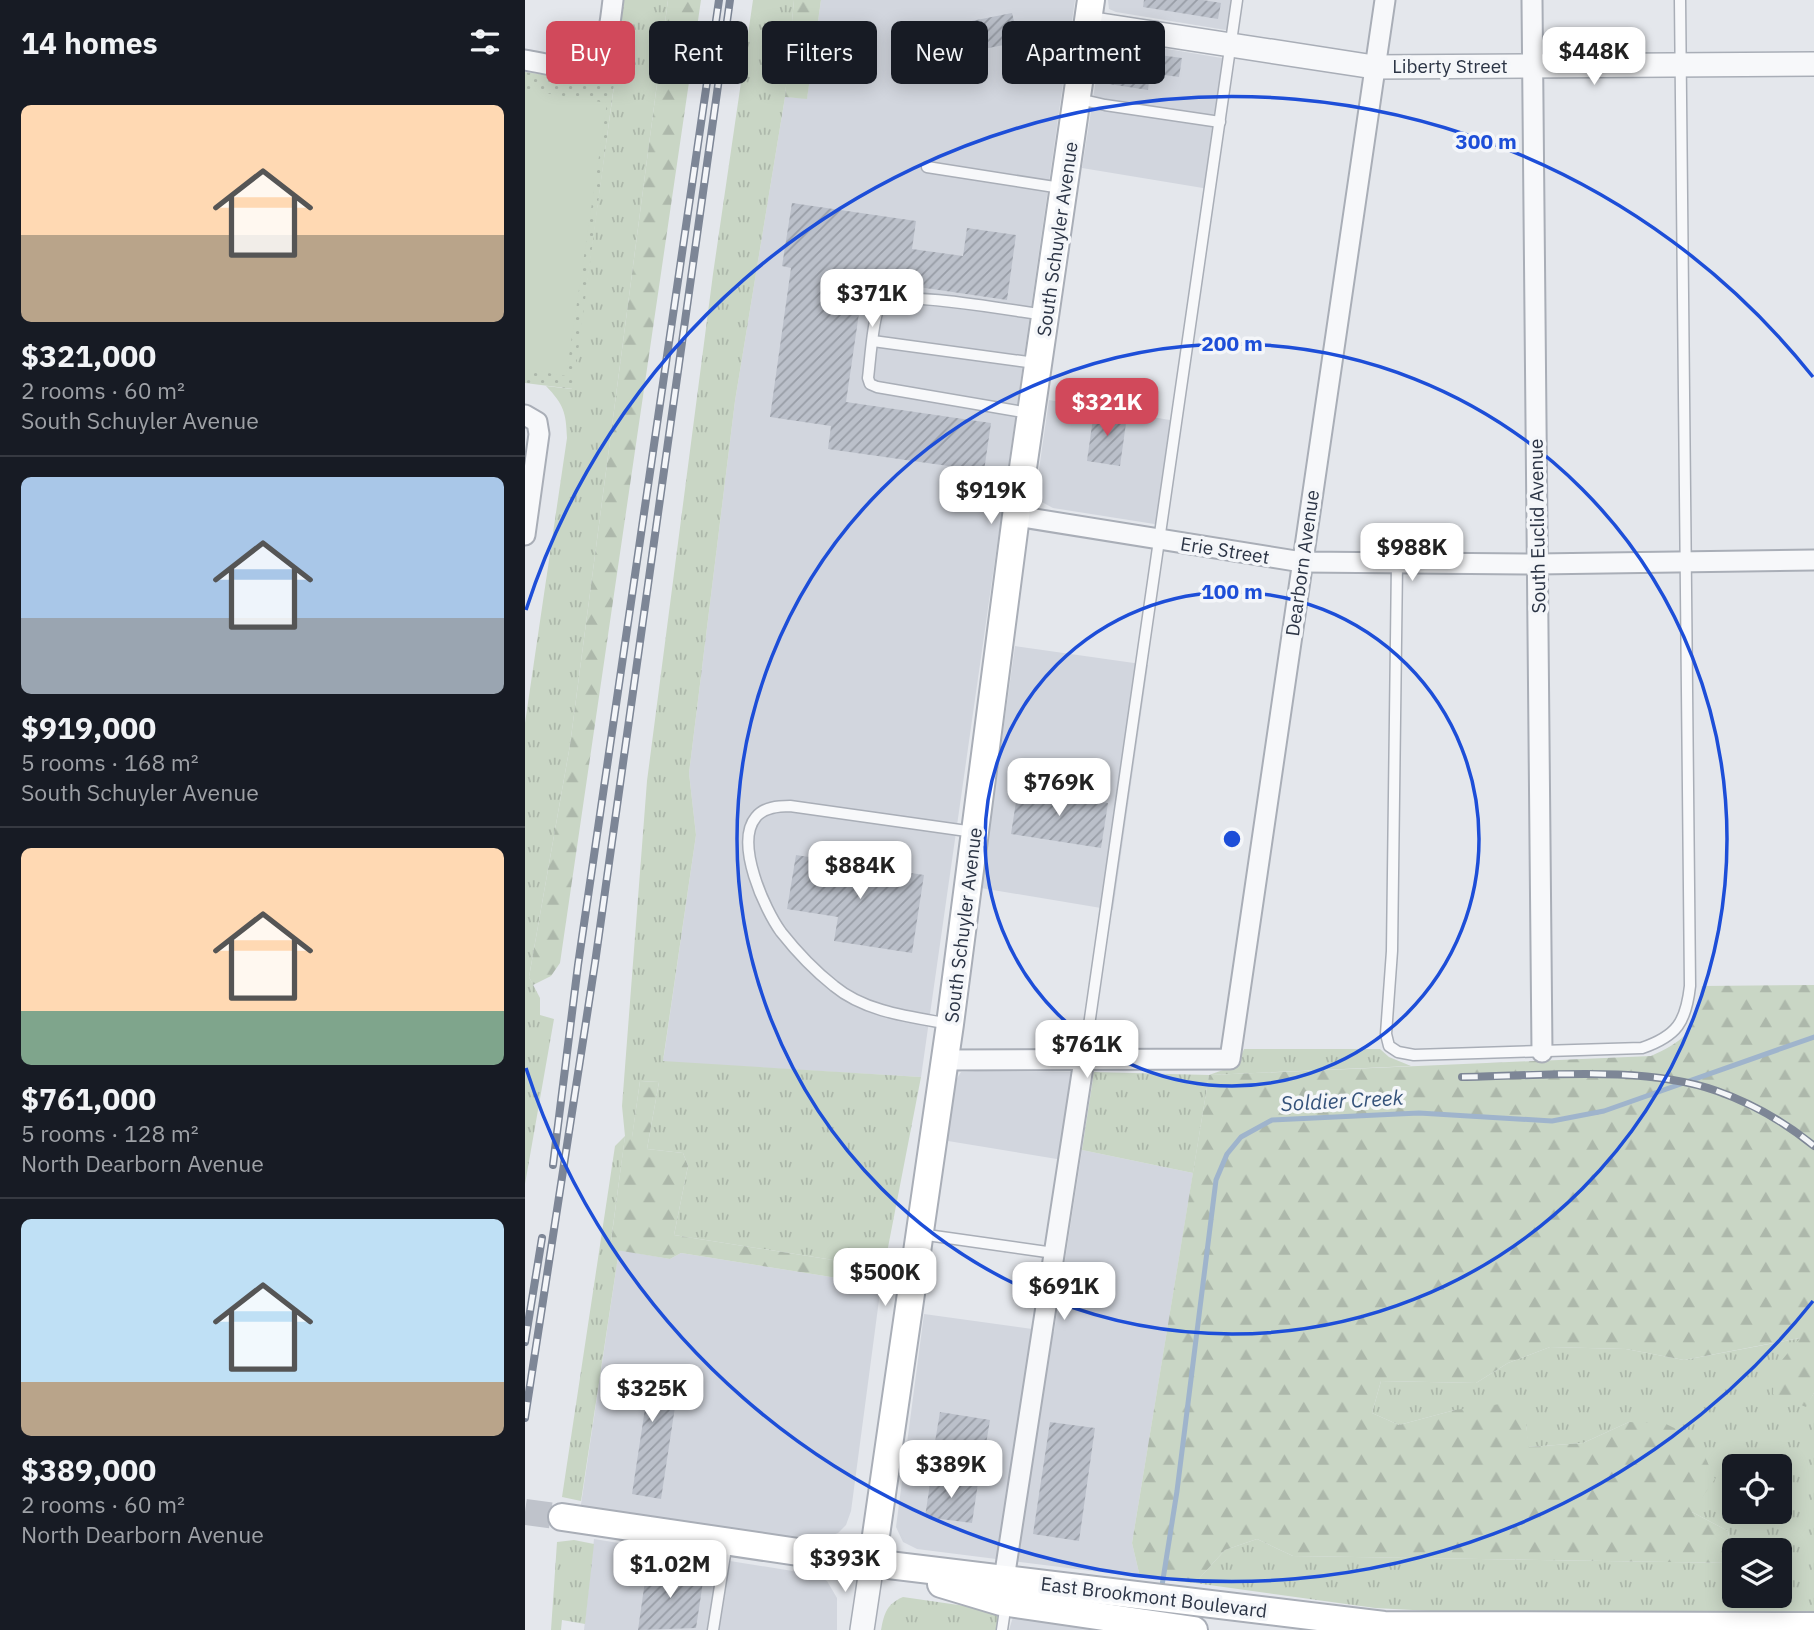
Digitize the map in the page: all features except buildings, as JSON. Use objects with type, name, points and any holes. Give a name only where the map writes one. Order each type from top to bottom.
[{"type":"main road","name":"South Schuyler Avenue","points":[[872,1563],[950,1024],[1016,516],[1090,12]]},
{"type":"main road","name":"East Brookmont Boulevard","points":[[562,1517],[872,1563],[1134,1621],[1184,1629]]},
{"type":"main road","name":"East Brookmont Boulevard","points":[[1005,1591],[1137,1595],[1384,1625],[1814,1626]]},
{"type":"street","points":[[525,60],[580,68],[596,59],[608,36],[613,0]]},
{"type":"street","name":"Dearborn Avenue","points":[[1084,1059],[1230,1059],[1385,0]]},
{"type":"street","name":"South Euclid Avenue","points":[[1532,0],[1542,1052]]},
{"type":"street","name":"Liberty Street","points":[[1090,12],[1231,45],[1374,67],[1814,64]]},
{"type":"street","points":[[525,535],[539,434],[531,419]]},
{"type":"street","name":"Erie Street","points":[[1016,516],[1302,562],[1537,564],[1814,560]]},
{"type":"street","points":[[944,1060],[1084,1059],[1005,1591]]},
{"type":"street","points":[[862,1630],[872,1563]]},
{"type":"lane","points":[[1084,1059],[1237,0]]},
{"type":"lane","points":[[1397,563],[1392,951],[1386,1034],[1389,1046],[1398,1052],[1414,1055],[1642,1048],[1658,1042],[1682,1021],[1688,1009],[1690,986],[1680,0]]},
{"type":"lane","points":[[1077,98],[1105,105],[1220,122]]},
{"type":"lane","points":[[927,167],[1064,188]]},
{"type":"lane","points":[[1031,414],[870,384],[868,378],[877,313],[881,303],[890,298],[912,297],[1046,316]]},
{"type":"lane","points":[[873,341],[1039,364]]},
{"type":"lane","points":[[950,1024],[900,1015],[868,1005],[835,988],[781,932],[767,909],[749,855],[749,839],[756,817],[766,810],[790,806],[975,832]]},
{"type":"lane","points":[[920,1234],[1054,1253]]},
{"type":"lane","points":[[713,1630],[727,1542]]},
{"type":"lane","points":[[1002,1630],[1005,1591]]},
{"type":"shaded area","points":[[821,0],[1075,0],[1072,21],[1002,21],[1002,84],[1063,84],[921,1077],[663,1062],[696,835],[689,773],[735,401],[785,97],[807,98],[809,84],[877,84],[877,21],[818,21]]},
{"type":"shaded area","points":[[1108,0],[1243,2],[1238,32],[1116,12],[1109,9]]},
{"type":"shaded area","points":[[1165,49],[1234,60],[1215,190],[1082,168],[1095,84],[1165,84]]},
{"type":"shaded area","points":[[1049,400],[1182,422],[1167,526],[1053,508],[1038,500],[1036,490]]},
{"type":"shaded area","points":[[1015,646],[1148,665],[1113,910],[981,888]]},
{"type":"shaded area","points":[[961,1072],[1074,1072],[1063,1160],[942,1140],[953,1085]]},
{"type":"shaded area","points":[[1082,1150],[1193,1173],[1132,1543],[1140,1577],[917,1549],[903,1542],[896,1527],[924,1314],[1054,1332]]},
{"type":"shaded area","points":[[619,1250],[670,1259],[681,1253],[881,1285],[851,1511],[846,1525],[838,1533],[817,1541],[580,1511]]},
{"type":"shaded area","points":[[594,1539],[817,1575],[827,1581],[837,1598],[837,1630],[584,1630]]},
{"type":"shaded area","points":[[1013,1617],[1105,1630],[1009,1630]]},
{"type":"green space","points":[[620,0],[668,0],[665,21],[649,21],[649,84],[657,84],[570,745],[529,977],[540,998],[540,1015],[554,1019],[525,1184],[525,723],[567,438],[563,409],[546,386],[572,389],[614,86],[602,84],[635,84],[635,21],[613,21]]},
{"type":"green space","points":[[668,0],[701,0],[698,21],[665,21]]},
{"type":"green space","points":[[753,0],[794,0],[792,21],[762,21],[762,84],[786,84],[785,97],[735,401],[689,773],[696,835],[663,1061],[921,1077],[884,1268],[674,1235],[688,1166],[683,1153],[647,1149],[659,1082],[640,1081],[632,1138],[625,1137],[610,1248],[619,1250],[581,1501],[562,1497],[615,1146],[625,1136],[622,1106],[647,781],[713,274],[741,84],[748,84],[748,34]]},
{"type":"green space","points":[[794,0],[821,0],[818,21],[792,21]]},
{"type":"green space","points":[[525,72],[546,75],[546,84],[614,85],[573,389],[525,383]]},
{"type":"green space","points":[[657,84],[689,84],[560,963],[551,976],[533,985],[529,977],[570,745]]},
{"type":"green space","points":[[786,84],[809,84],[807,99],[785,97]]},
{"type":"green space","points":[[525,90],[607,103],[566,376],[525,369]]},
{"type":"green space","points":[[1814,985],[1814,1393],[1806,1407],[1773,1394],[1774,1370],[1800,1338],[1684,1360],[1626,1349],[1550,1347],[1508,1363],[1476,1383],[1381,1381],[1372,1413],[1399,1425],[1455,1410],[1508,1403],[1526,1424],[1529,1447],[1583,1443],[1629,1422],[1666,1424],[1697,1439],[1715,1479],[1692,1512],[1728,1531],[1729,1538],[1722,1538],[1722,1563],[1293,1556],[1257,1539],[1225,1550],[1195,1583],[1140,1577],[1132,1543],[1209,1075],[1651,1056],[1675,1043],[1689,1030],[1702,986]]},
{"type":"green space","points":[[1244,1049],[1380,1049],[1389,1057],[1411,1066],[1209,1075],[1237,1065]]},
{"type":"green space","points":[[1094,1072],[1209,1075],[1193,1173],[1082,1150]]},
{"type":"green space","points":[[640,1081],[659,1082],[647,1149],[683,1153],[688,1166],[674,1235],[884,1268],[881,1285],[681,1253],[670,1259],[610,1249],[625,1136],[632,1137]]},
{"type":"green space","points":[[1801,1338],[1805,1407],[1814,1393],[1814,1611],[1450,1612],[1375,1608],[1195,1583],[1225,1550],[1257,1539],[1293,1556],[1722,1563],[1722,1608],[1792,1608],[1792,1538],[1729,1538],[1728,1531],[1692,1512],[1629,1422],[1583,1443],[1528,1447],[1526,1424],[1455,1410],[1399,1425],[1372,1413],[1381,1381],[1476,1383],[1508,1363],[1550,1347],[1626,1349],[1684,1360]]},
{"type":"green space","points":[[574,1540],[594,1544],[585,1624],[562,1620],[561,1630],[551,1630],[557,1542]]},
{"type":"green space","points":[[903,1597],[1000,1611],[998,1630],[881,1630],[887,1610]]},
{"type":"waterway","name":"Soldier Creek","points":[[1161,1592],[1177,1491],[1216,1180],[1227,1154],[1241,1137],[1272,1120],[1419,1113],[1552,1121],[1604,1111],[1814,1037]]},
{"type":"tunnel","points":[[525,1512],[562,1517]]},
{"type":"railway","points":[[553,1165],[578,965],[719,0]]},
{"type":"railway","points":[[525,1418],[595,963],[730,0]]},
{"type":"railway","points":[[1462,1077],[1591,1074],[1657,1078],[1688,1083],[1730,1096],[1768,1114],[1814,1146]]},
{"type":"railway","points":[[525,1342],[542,1238]]}]
